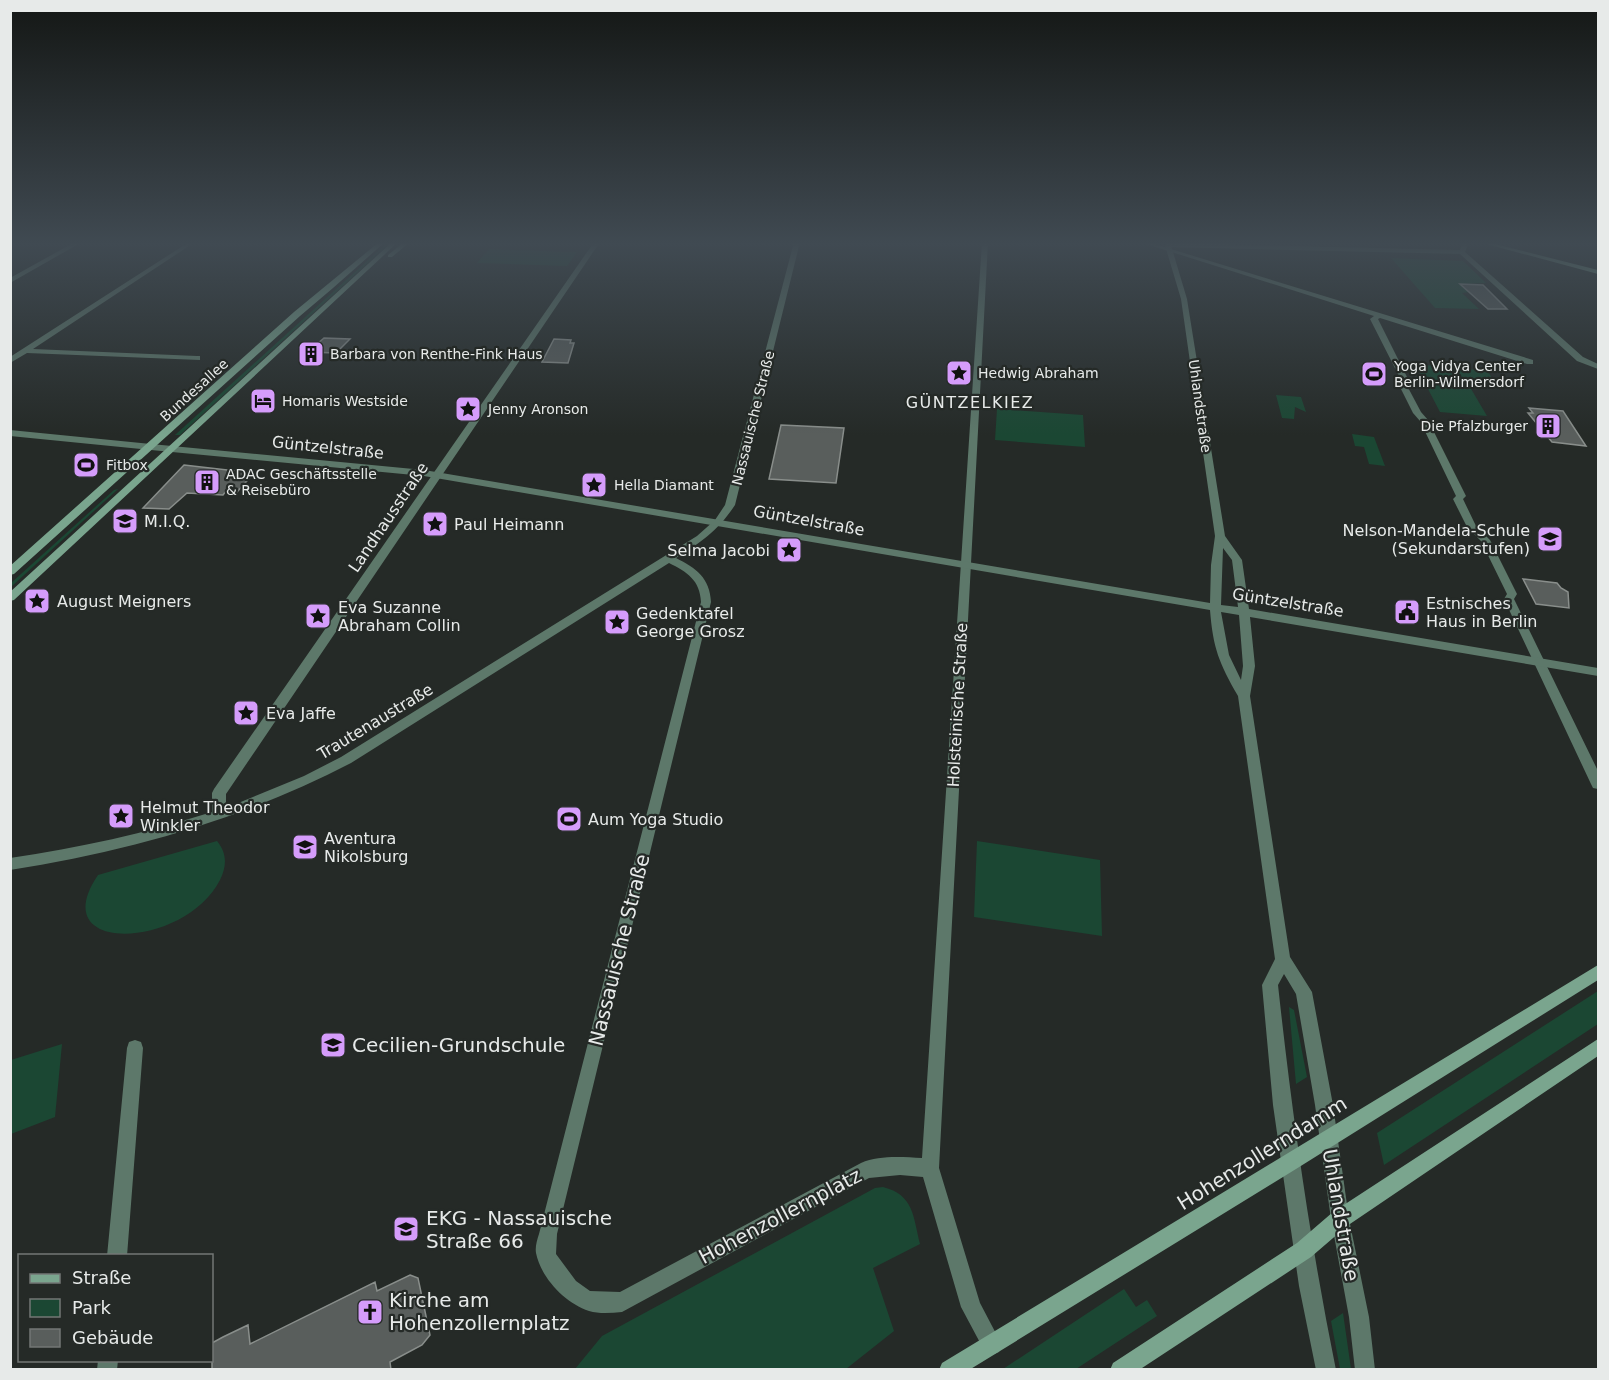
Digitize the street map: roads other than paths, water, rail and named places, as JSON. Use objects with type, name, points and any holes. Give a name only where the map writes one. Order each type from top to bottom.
[{"type":"main road","name":"Bundesallee","points":[[297,314],[304,306]]},
{"type":"main road","name":"Bundesallee","points":[[10,572],[307,306]]},
{"type":"main road","name":"Bundesallee","points":[[10,598],[328,306]]},
{"type":"main road","name":"Bundesallee","points":[[320,314],[329,306]]},
{"type":"main road","points":[[108,485],[133,486]]},
{"type":"main road","name":"Hohenzollerndamm","points":[[949,1370],[1599,972]]},
{"type":"main road","points":[[1120,1370],[1304,1250],[1340,1219],[1599,1047]]},
{"type":"street","points":[[10,362],[95,306]]},
{"type":"street","name":"Landhausstraße","points":[[219,814],[219,793],[553,306]]},
{"type":"street","name":"Nassauische Straße","points":[[719,522],[730,505],[781,306]]},
{"type":"street","name":"Holsteinische Straße","points":[[930,1168],[981,306]]},
{"type":"street","name":"Uhlandstraße","points":[[1185,306],[1220,536],[1216,556],[1217,607],[1223,655],[1244,696]]},
{"type":"street","points":[[1353,306],[1530,362]]},
{"type":"street","points":[[1523,306],[1580,358],[1599,367]]},
{"type":"street","points":[[1379,315],[1374,319],[1403,377],[1400,379],[1417,413],[1424,420],[1461,496],[1458,500],[1472,527],[1485,540],[1497,563],[1512,594],[1509,598],[1599,784]]},
{"type":"street","points":[[27,351],[197,358]]},
{"type":"street","name":"Güntzelstraße","points":[[10,433],[436,475],[1599,672]]},
{"type":"street","name":"Trautenaustraße","points":[[10,864],[56,857],[143,837],[284,792],[346,760],[702,538],[719,522]]},
{"type":"street","name":"Uhlandstraße","points":[[1220,536],[1237,560],[1245,611],[1249,666],[1244,696],[1282,959],[1304,992],[1340,1219],[1359,1317],[1365,1370]]},
{"type":"street","name":"Nassauische Straße","points":[[566,1284],[549,1264],[545,1250],[548,1234],[706,602],[706,591],[702,579],[669,559]]},
{"type":"street","points":[[1282,959],[1270,985],[1290,1163],[1326,1370]]},
{"type":"street","points":[[117,1254],[135,1048]]},
{"type":"street","name":"Hohenzollernplatz","points":[[566,1284],[587,1301],[604,1304],[622,1302],[867,1169],[900,1166],[930,1168]]},
{"type":"street","points":[[930,1168],[971,1307],[992,1345]]},
{"type":"place","name":"Barbara von Renthe-Fink Haus","points":[[311,354]]},
{"type":"place","name":"Hedwig Abraham","points":[[959,373]]},
{"type":"place","name":"Yoga Vidya Center Berlin-Wilmersdorf","points":[[1374,374]]},
{"type":"place","name":"Homaris Westside","points":[[263,401]]},
{"type":"place","name":"Jenny Aronson","points":[[468,409]]},
{"type":"place","name":"Die Pfalzburger","points":[[1548,426]]},
{"type":"place","name":"Fitbox","points":[[86,465]]},
{"type":"place","name":"ADAC Geschäftsstelle & Reisebüro","points":[[207,482]]},
{"type":"place","name":"Hella Diamant","points":[[594,485]]},
{"type":"place","name":"M.I.Q.","points":[[125,521]]},
{"type":"place","name":"Paul Heimann","points":[[435,524]]},
{"type":"place","name":"Nelson-Mandela-Schule (Sekundarstufen)","points":[[1550,539]]},
{"type":"place","name":"Selma Jacobi","points":[[789,550]]},
{"type":"place","name":"August Meigners","points":[[37,601]]},
{"type":"place","name":"Estnisches Haus in Berlin","points":[[1407,612]]},
{"type":"place","name":"Eva Suzanne Abraham Collin","points":[[318,616]]},
{"type":"place","name":"Gedenktafel George Grosz","points":[[617,622]]},
{"type":"place","name":"Eva Jaffe","points":[[246,713]]},
{"type":"place","name":"Helmut Theodor Winkler","points":[[121,816]]},
{"type":"place","name":"Aum Yoga Studio","points":[[569,819]]},
{"type":"place","name":"Aventura Nikolsburg","points":[[305,847]]},
{"type":"place","name":"Cecilien-Grundschule","points":[[333,1045]]},
{"type":"place","name":"EKG - Nassauische Straße 66","points":[[406,1229]]},
{"type":"place","name":"Kirche am Hohenzollernplatz","points":[[370,1312]]},
{"type":"district","name":"GÜNTZELKIEZ","points":[[970,402]]}]
